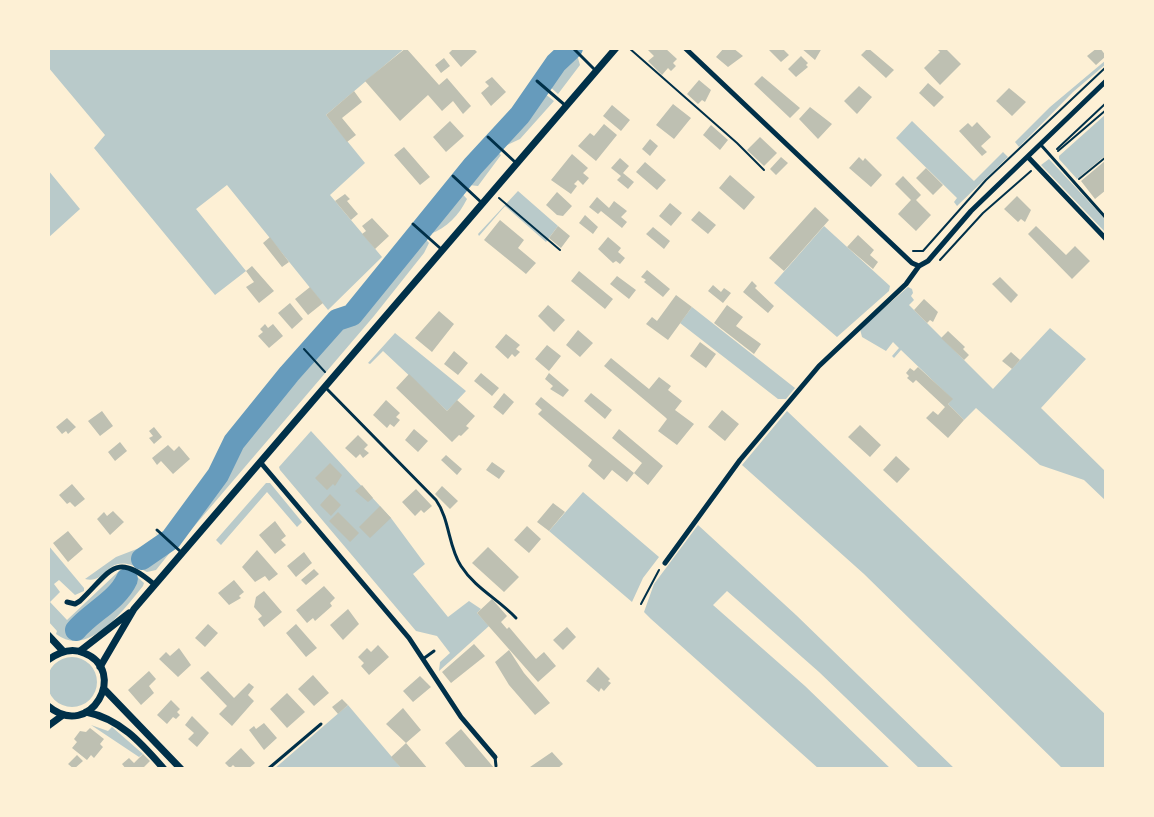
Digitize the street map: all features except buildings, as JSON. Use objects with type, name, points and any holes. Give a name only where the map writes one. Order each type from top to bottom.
[{"type":"street","points":[[100,667],[134,609],[616,48]]},
{"type":"street","points":[[685,48],[912,263],[919,266]]},
{"type":"street","points":[[665,563],[740,460],[819,366],[907,283],[971,211],[1106,81]]},
{"type":"street","points":[[1028,157],[1106,239]]},
{"type":"street","points":[[261,463],[409,638],[461,717],[497,758]]},
{"type":"street","points":[[67,602],[75,604],[80,601],[114,569],[122,566],[135,568],[155,585]]},
{"type":"street","points":[[80,651],[134,609]]},
{"type":"street","points":[[48,635],[63,651]]},
{"type":"street","points":[[48,660],[63,651],[80,651],[89,655],[100,667],[104,689],[101,698],[77,716],[63,715],[48,706]]},
{"type":"street","points":[[104,689],[181,769]]},
{"type":"street","points":[[86,712],[104,716],[120,725],[164,769]]},
{"type":"street","points":[[48,726],[63,715]]},
{"type":"lane","points":[[574,49],[596,71]]},
{"type":"lane","points":[[538,81],[566,106]]},
{"type":"lane","points":[[489,139],[516,164]]},
{"type":"lane","points":[[1041,145],[1106,218]]},
{"type":"lane","points":[[454,178],[482,203]]},
{"type":"lane","points":[[414,226],[442,250]]},
{"type":"lane","points":[[325,387],[436,500],[459,563],[484,592],[498,599],[516,618]]},
{"type":"lane","points":[[157,530],[182,554]]},
{"type":"lane","points":[[423,659],[434,651]]},
{"type":"lane","points":[[268,769],[321,724]]},
{"type":"lane","points":[[496,766],[497,758]]},
{"type":"path","points":[[629,48],[764,170]]},
{"type":"path","points":[[910,249],[918,253],[925,248],[977,190],[1073,95],[1106,67]]},
{"type":"path","points":[[1050,156],[1106,103]]},
{"type":"path","points":[[1050,156],[1106,110]]},
{"type":"path","points":[[1077,180],[1106,157]]},
{"type":"path","points":[[925,248],[941,261],[983,213],[1036,167]]},
{"type":"path","points":[[492,192],[560,250]]},
{"type":"path","points":[[305,350],[332,379]]},
{"type":"path","points":[[641,604],[665,563]]},
{"type":"shaded area","points":[[48,48],[405,48],[326,115],[365,163],[330,195],[382,257],[328,310],[227,185],[196,209],[246,271],[215,295],[94,148],[105,135],[48,67]]},
{"type":"shaded area","points":[[571,51],[580,65],[558,94],[545,82]]},
{"type":"shaded area","points":[[1106,60],[1106,64],[1073,92],[1019,147],[1015,142],[1050,107]]},
{"type":"shaded area","points":[[539,89],[554,101],[520,139],[503,147],[497,141],[526,112]]},
{"type":"shaded area","points":[[1106,114],[1106,155],[1077,179],[1059,156]]},
{"type":"shaded area","points":[[912,121],[974,181],[1003,152],[1008,157],[957,206],[954,202],[957,198],[896,138]]},
{"type":"shaded area","points":[[491,147],[501,155],[478,186],[469,185],[464,180]]},
{"type":"shaded area","points":[[1049,159],[1106,220],[1106,233],[1041,165]]},
{"type":"shaded area","points":[[48,170],[80,209],[48,238]]},
{"type":"shaded area","points":[[457,188],[467,199],[464,205],[447,225],[430,234],[424,229]]},
{"type":"shaded area","points":[[518,191],[558,226],[546,242],[505,206],[479,236],[478,234]]},
{"type":"shaded area","points":[[824,226],[890,286],[889,291],[837,337],[774,283]]},
{"type":"shaded area","points":[[421,234],[429,243],[424,253],[374,316],[179,544],[175,543],[172,540],[219,476],[236,444],[290,374],[337,321],[352,316]]},
{"type":"shaded area","points":[[908,287],[912,289],[914,300],[909,305],[993,389],[1050,328],[1086,359],[1041,408],[1106,472],[1106,501],[1084,480],[1040,465],[976,408],[964,420],[948,404],[952,399],[901,350],[894,358],[892,356],[899,348],[893,342],[886,351],[862,337],[860,329]]},
{"type":"shaded area","points":[[692,307],[795,388],[786,399],[778,399],[680,323]]},
{"type":"shaded area","points":[[395,333],[466,391],[447,411],[383,351],[368,363]]},
{"type":"shaded area","points":[[787,411],[1106,715],[1106,769],[1063,769],[864,574],[742,465]]},
{"type":"shaded area","points":[[311,431],[391,518],[425,564],[413,574],[448,617],[469,601],[481,609],[477,613],[489,626],[439,671],[440,662],[450,653],[437,636],[416,631],[280,470],[279,467]]},
{"type":"shaded area","points":[[266,483],[270,483],[302,522],[297,527],[267,492],[221,545],[216,540]]},
{"type":"shaded area","points":[[583,492],[659,557],[643,578],[632,602],[549,531]]},
{"type":"shaded area","points":[[698,525],[955,769],[920,769],[819,672],[727,591],[713,605],[805,686],[891,769],[819,769],[651,619],[644,612],[654,584]]},
{"type":"shaded area","points":[[155,532],[172,550],[156,570],[147,572],[123,563],[109,568],[99,577],[85,579],[116,557],[160,540]]},
{"type":"shaded area","points":[[48,545],[84,588],[75,595],[59,580],[54,584],[60,592],[50,602],[67,620],[120,570],[130,570],[144,583],[143,586],[105,628],[81,640],[68,640],[56,634],[57,631],[48,621]]},
{"type":"shaded area","points":[[72,657],[89,665],[97,682],[89,699],[72,707],[55,699],[47,682],[55,665]]},
{"type":"shaded area","points":[[348,705],[402,769],[274,769]]},
{"type":"shaded area","points":[[91,725],[108,731],[112,727],[143,754],[139,757]]},
{"type":"waterway","points":[[142,559],[171,539],[218,475],[234,442],[289,374],[337,320],[352,315],[473,166],[520,115],[556,63],[572,48]]},
{"type":"waterway","points":[[76,630],[117,594],[127,579]]}]
